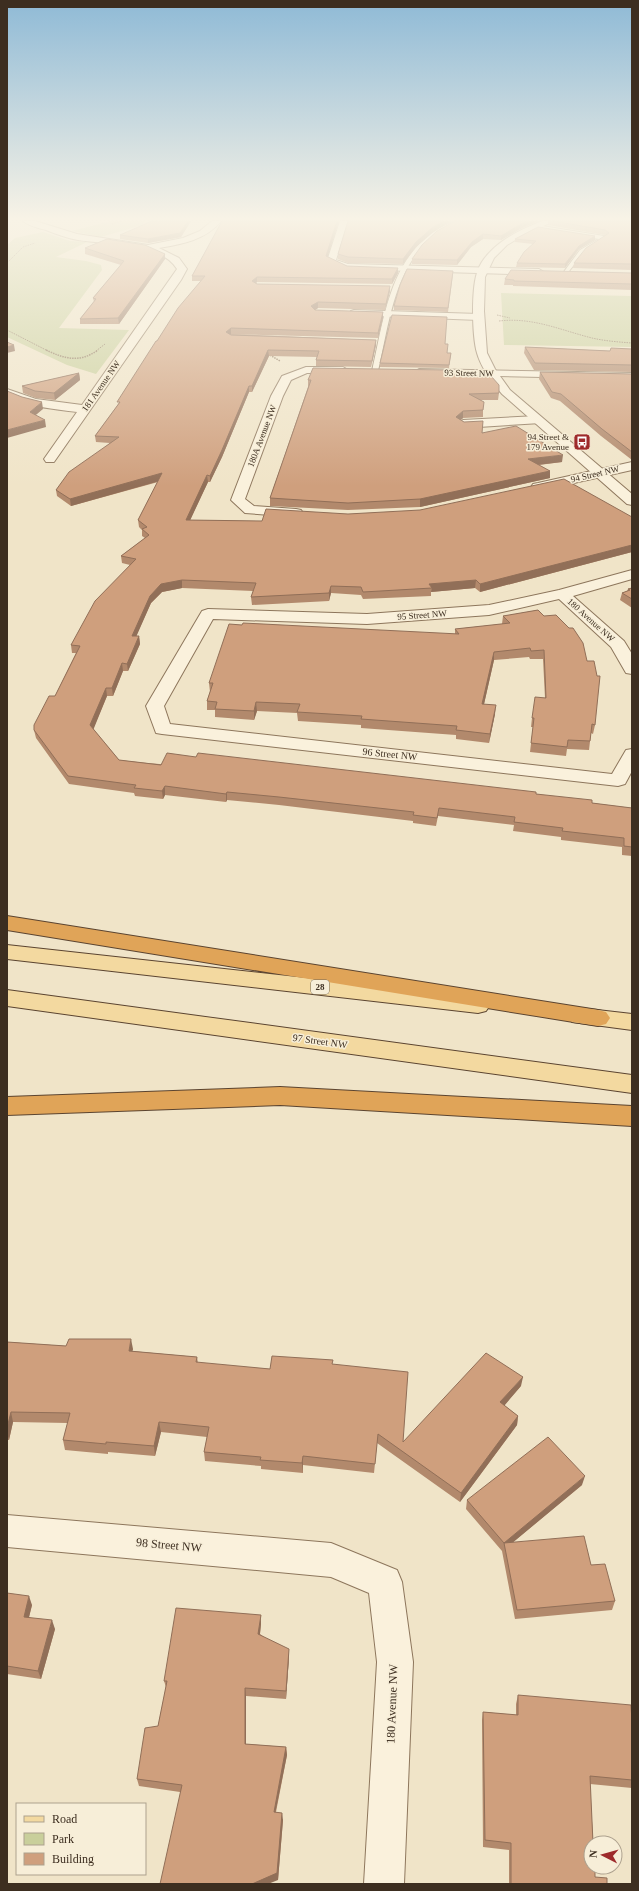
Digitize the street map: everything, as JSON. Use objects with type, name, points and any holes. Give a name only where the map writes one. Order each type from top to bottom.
[{"type":"highway","points":[[7,923],[598,1018]]},
{"type":"highway","points":[[7,1106],[280,1096],[632,1116]]},
{"type":"main road","name":"28","points":[[7,952],[632,1022]]},
{"type":"main road","name":"97 Street NW","points":[[7,998],[632,1084]]},
{"type":"street","name":"181 Avenue NW","points":[[50,459],[156,309]]},
{"type":"street","points":[[480,309],[482,352],[491,373],[506,392],[632,501]]},
{"type":"street","points":[[342,313],[479,318]]},
{"type":"street","points":[[303,371],[352,370]]},
{"type":"street","name":"180A Avenue NW","points":[[303,371],[286,378],[277,396],[238,500],[250,510],[310,513]]},
{"type":"street","name":"93 Street NW","points":[[406,372],[632,376]]},
{"type":"street","points":[[7,392],[16,397],[45,404],[86,409]]},
{"type":"street","points":[[462,424],[537,420]]},
{"type":"street","name":"94 Street NW","points":[[525,490],[632,466]]},
{"type":"street","name":"95 Street NW","points":[[162,729],[155,706],[208,614],[367,619],[489,610],[562,594],[632,574]]},
{"type":"street","name":"180 Avenue NW","points":[[562,594],[618,644],[632,669]]},
{"type":"street","name":"96 Street NW","points":[[162,729],[618,780],[632,754]]},
{"type":"street","name":"98 Street NW","points":[[7,1530],[331,1560]]},
{"type":"street","name":"180 Avenue NW","points":[[331,1560],[385,1582],[395,1662],[384,1884]]},
{"type":"lane","points":[[375,371],[390,309]]},
{"type":"lane","points":[[373,342],[381,342]]},
{"type":"path","points":[[479,318],[500,320],[510,318],[528,319],[547,323],[590,337],[632,343]]},
{"type":"path","points":[[266,352],[303,371]]},
{"type":"green space","points":[[7,309],[73,309],[59,328],[129,330],[96,374],[67,365],[7,337]]},
{"type":"green space","points":[[502,309],[632,309],[632,347],[504,345]]},
{"type":"building","points":[[88,309],[124,309],[118,318],[80,319]]},
{"type":"building","points":[[177,309],[314,309],[383,312],[378,333],[231,328],[226,332],[231,335],[376,340],[372,361],[316,360],[319,351],[268,350],[252,386],[249,386],[210,476],[207,475],[186,520],[262,521],[266,509],[348,514],[420,510],[564,479],[632,517],[632,545],[480,584],[476,580],[429,584],[432,588],[363,592],[361,587],[331,586],[329,593],[251,597],[256,583],[182,580],[161,584],[150,596],[132,636],[139,636],[127,664],[122,663],[112,688],[106,688],[90,725],[119,760],[161,765],[167,753],[196,757],[198,753],[536,792],[536,794],[592,800],[592,803],[632,808],[632,847],[624,846],[624,838],[562,831],[563,828],[514,822],[515,817],[439,808],[437,818],[413,815],[414,812],[279,797],[227,792],[226,794],[165,786],[162,791],[134,788],[136,785],[68,776],[34,730],[34,725],[49,696],[55,696],[80,646],[71,645],[95,601],[136,559],[121,556],[149,535],[142,529],[147,527],[138,520],[162,473],[70,499],[56,490],[69,472],[119,437],[95,436],[120,402],[117,402]]},
{"type":"building","points":[[392,315],[447,317],[445,344],[448,344],[447,353],[451,353],[449,365],[380,363]]},
{"type":"building","points":[[7,342],[14,345],[7,347]]},
{"type":"building","points":[[525,347],[610,351],[611,348],[632,349],[632,365],[535,363]]},
{"type":"building","points":[[313,368],[448,370],[448,374],[491,376],[499,385],[499,393],[469,394],[484,402],[483,410],[463,411],[456,417],[464,422],[483,421],[482,433],[516,426],[563,455],[528,459],[550,471],[420,499],[348,503],[270,498],[311,380],[308,380]]},
{"type":"building","points":[[540,372],[632,374],[632,452],[561,394],[552,392]]},
{"type":"building","points":[[79,373],[54,393],[35,391],[22,386]]},
{"type":"building","points":[[7,391],[22,397],[42,402],[30,412],[45,420],[7,430]]},
{"type":"building","points":[[632,588],[632,599],[622,593],[630,590],[628,589]]},
{"type":"building","points":[[538,610],[544,616],[556,615],[569,628],[573,628],[583,643],[587,661],[594,661],[597,676],[600,676],[595,725],[592,724],[590,741],[568,740],[567,747],[531,743],[535,697],[546,698],[544,650],[531,651],[530,648],[494,652],[482,704],[496,705],[490,734],[456,730],[457,726],[361,719],[362,716],[297,712],[300,704],[256,702],[254,711],[215,709],[217,702],[207,701],[213,683],[209,683],[229,624],[242,625],[243,623],[459,634],[455,629],[510,623],[503,616]]},
{"type":"building","points":[[69,1339],[131,1339],[129,1351],[197,1357],[196,1362],[270,1369],[272,1356],[333,1360],[332,1364],[408,1372],[403,1442],[486,1353],[523,1377],[500,1402],[518,1416],[461,1493],[378,1434],[375,1464],[303,1456],[302,1463],[260,1460],[261,1457],[204,1452],[209,1427],[159,1422],[154,1446],[63,1440],[70,1413],[11,1412],[7,1428],[7,1342],[66,1346]]},
{"type":"building","points":[[548,1437],[585,1476],[504,1543],[467,1500]]},
{"type":"building","points":[[584,1536],[591,1565],[605,1564],[615,1601],[517,1610],[504,1543]]},
{"type":"building","points":[[7,1593],[29,1596],[24,1617],[52,1620],[38,1671],[7,1666]]},
{"type":"building","points":[[176,1608],[261,1615],[258,1634],[289,1649],[286,1691],[245,1688],[245,1744],[286,1747],[274,1812],[282,1813],[277,1873],[252,1884],[160,1884],[182,1785],[137,1779],[145,1728],[158,1726],[167,1681],[164,1681]]},
{"type":"building","points":[[518,1695],[631,1705],[632,1780],[590,1776],[593,1835],[583,1835],[583,1875],[595,1875],[595,1877],[607,1878],[607,1884],[511,1884],[511,1843],[485,1840],[483,1712],[518,1715]]},
{"type":"place","name":"94 Street & 179 Avenue","points":[[582,442]]}]
